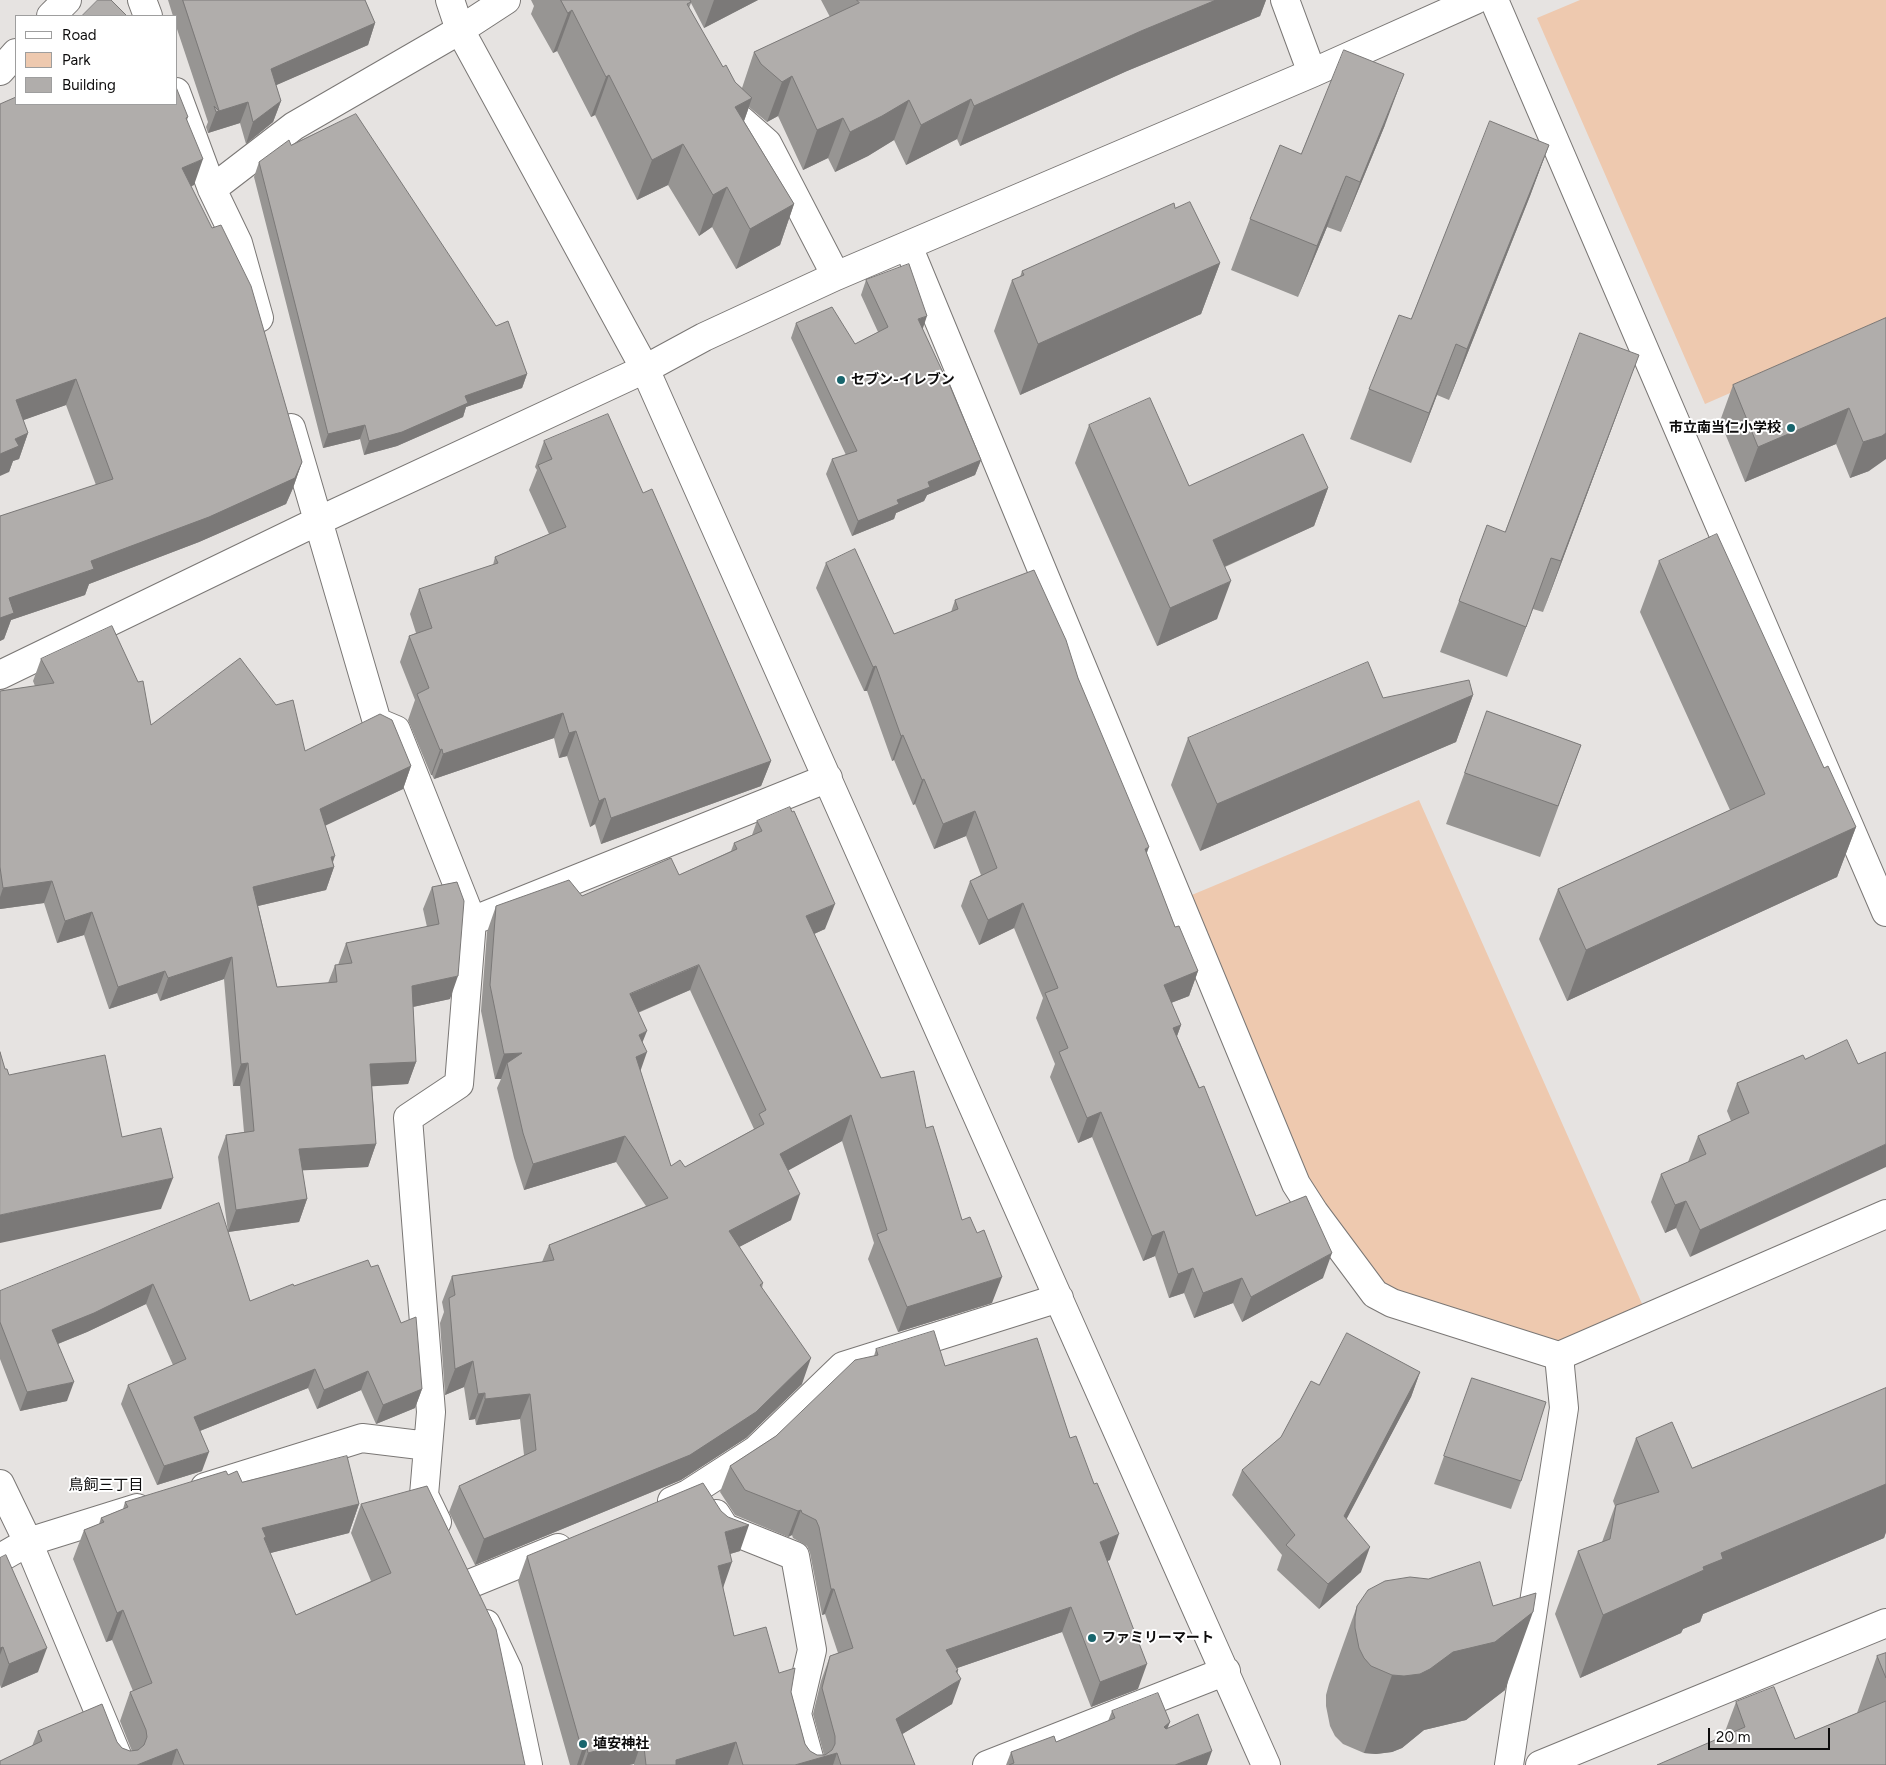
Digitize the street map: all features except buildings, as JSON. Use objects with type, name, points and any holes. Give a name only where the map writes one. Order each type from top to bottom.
[{"type":"street","points":[[52,15],[67,0]]},
{"type":"street","points":[[142,0],[148,15]]},
{"type":"street","points":[[450,0],[460,30],[645,369],[1226,1671],[1266,1765]]},
{"type":"street","points":[[212,189],[294,126],[460,30],[506,0]]},
{"type":"street","points":[[1285,0],[1312,73]]},
{"type":"street","points":[[0,675],[318,521],[645,369],[704,337],[836,276],[1312,73],[1475,0]]},
{"type":"street","points":[[1494,0],[1886,912]]},
{"type":"street","points":[[0,71],[15,54]]},
{"type":"street","points":[[710,70],[734,114],[767,143],[836,276]]},
{"type":"street","points":[[178,97],[212,189],[238,243],[265,338]]},
{"type":"street","points":[[908,246],[1296,1184],[1314,1212],[1375,1294],[1392,1303],[1559,1356],[1886,1214]]},
{"type":"street","points":[[285,406],[377,722],[396,730],[472,921],[459,1084],[408,1118],[431,1412],[424,1495],[508,1670],[528,1765]]},
{"type":"street","points":[[472,921],[828,778]]},
{"type":"street","points":[[652,1509],[688,1494],[756,1450],[843,1366],[1059,1298]]},
{"type":"street","points":[[1509,1765],[1564,1408],[1559,1356]]},
{"type":"street","points":[[0,1558],[28,1542],[362,1438],[428,1446]]},
{"type":"street","points":[[0,1484],[28,1542],[121,1765]]},
{"type":"street","points":[[699,1487],[725,1528],[794,1556],[812,1650],[797,1714],[811,1765]]},
{"type":"street","points":[[467,1585],[578,1540]]},
{"type":"street","points":[[1540,1765],[1886,1623]]},
{"type":"street","points":[[987,1765],[1226,1671]]},
{"type":"green space","name":"市立南当仁小学校","points":[[1580,0],[1886,0],[1886,325],[1705,404],[1537,18]]},
{"type":"green space","points":[[1419,800],[1643,1306],[1560,1343],[1384,1288],[1301,1171],[1187,897]]},
{"type":"place","name":"セブン-イレブン","points":[[841,380]]},
{"type":"place","name":"市立南当仁小学校","points":[[1791,428]]},
{"type":"place","name":"ファミリーマート","points":[[1092,1638]]},
{"type":"place","name":"埴安神社","points":[[583,1744]]},
{"type":"district","name":"鳥飼三丁目","points":[[106,1486]]}]
